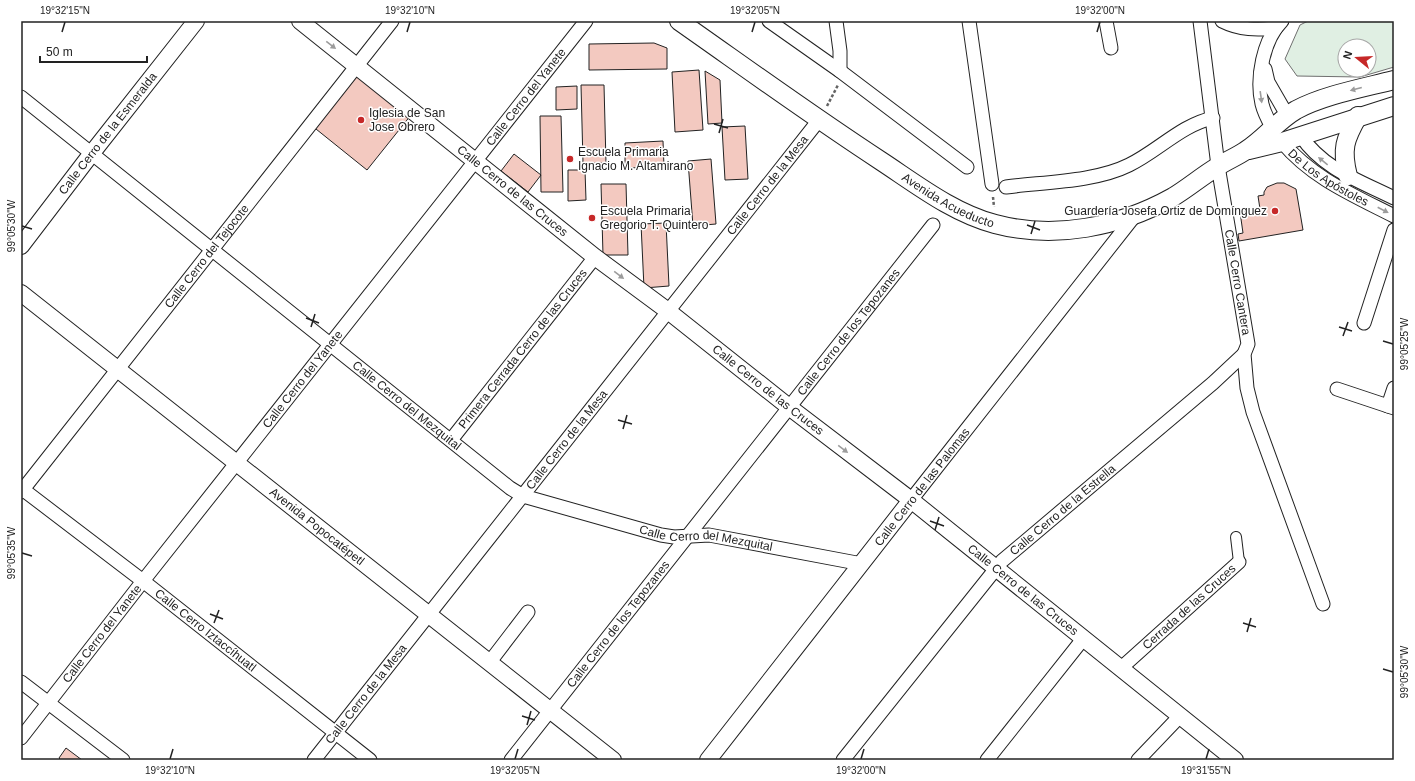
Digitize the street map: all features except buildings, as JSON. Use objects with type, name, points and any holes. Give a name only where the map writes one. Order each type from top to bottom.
[{"type":"main road","name":"Avenida Acueducto","points":[[679,21],[819,120],[947,203],[978,219],[996,224],[1040,231],[1080,229],[1136,214],[1173,197],[1218,166],[1277,135],[1287,115],[1299,108],[1394,80]]},
{"type":"main road","points":[[1277,135],[1301,136],[1358,116],[1394,106]]},
{"type":"main road","name":"De Los Apóstoles","points":[[1287,115],[1301,136]]},
{"type":"main road","points":[[1348,176],[1344,149],[1346,139],[1358,116]]},
{"type":"street","name":"Calle Cerro de la Esmeralda","points":[[21,246],[196,21]]},
{"type":"street","name":"Calle Cerro de las Cruces","points":[[300,21],[357,65],[595,257],[668,311],[789,407],[911,500],[1235,760]]},
{"type":"street","name":"Calle Cerro del Tejocote","points":[[22,490],[213,250],[392,21]]},
{"type":"street","name":"Calle Cerro del Yanete","points":[[21,738],[143,581],[476,162],[586,21]]},
{"type":"street","points":[[769,21],[840,71],[967,167]]},
{"type":"street","points":[[836,21],[840,51],[840,71]]},
{"type":"street","points":[[969,21],[992,184]]},
{"type":"street","points":[[1106,21],[1111,48]]},
{"type":"street","name":"Calle Cerro Cantera","points":[[1200,21],[1218,166],[1248,344],[1244,354],[1247,388],[1253,412],[1323,604]]},
{"type":"street","points":[[1222,21],[1242,28],[1256,30],[1279,25]]},
{"type":"street","name":"De Los Apóstoles","points":[[1279,25],[1268,43],[1263,64],[1261,96],[1263,109],[1277,135],[1298,160],[1317,175],[1394,216]]},
{"type":"street","points":[[1263,64],[1268,82],[1287,115]]},
{"type":"street","name":"Calle Cerro del Mezquital","points":[[21,97],[330,345],[510,488],[523,496],[661,535],[687,537],[709,535],[862,564]]},
{"type":"street","points":[[1006,187],[1100,175],[1116,171],[1143,158],[1193,124],[1213,118]]},
{"type":"street","name":"Calle Cerro de la Mesa","points":[[314,760],[430,615],[819,120]]},
{"type":"street","name":"De Los Apóstoles","points":[[1301,136],[1322,161],[1348,176],[1394,198]]},
{"type":"street","name":"Calle Cerro de las Palomas","points":[[708,760],[1136,214]]},
{"type":"street","name":"Calle Cerro de los Tepozanes","points":[[511,760],[933,225]]},
{"type":"street","points":[[1364,323],[1394,230]]},
{"type":"street","name":"Primera Cerrada Cerro de las Cruces","points":[[451,440],[595,257]]},
{"type":"street","name":"Avenida Popocatépetl","points":[[21,293],[613,760]]},
{"type":"street","name":"Calle Cerro de la Estrella","points":[[843,760],[996,569],[1012,552],[1213,383],[1244,354]]},
{"type":"street","points":[[1337,389],[1391,407],[1394,388]]},
{"type":"street","name":"Calle Cerro Iztaccíhuatl","points":[[22,490],[143,581],[370,760]]},
{"type":"street","name":"Cerrada de las Cruces","points":[[1120,669],[1239,562],[1236,537]]},
{"type":"street","points":[[489,663],[528,612]]},
{"type":"street","points":[[987,760],[1083,639]]},
{"type":"street","points":[[21,682],[123,760]]},
{"type":"street","points":[[1138,760],[1180,716]]},
{"type":"path","points":[[819,120],[838,85],[840,71]]},
{"type":"path","points":[[992,184],[996,224]]},
{"type":"green space","points":[[1308,21],[1394,21],[1394,67],[1377,72],[1377,38],[1337,38],[1337,77],[1297,76],[1285,59],[1300,25]]},
{"type":"place","name":"Iglesia de San Jose Obrero","points":[[361,120]]},
{"type":"place","name":"Escuela Primaria Ignacio M. Altamirano","points":[[570,159]]},
{"type":"place","name":"Guardería Josefa Ortiz de Domínguez","points":[[1275,211]]},
{"type":"place","name":"Escuela Primaria Gregorio T. Quintero","points":[[592,218]]}]
